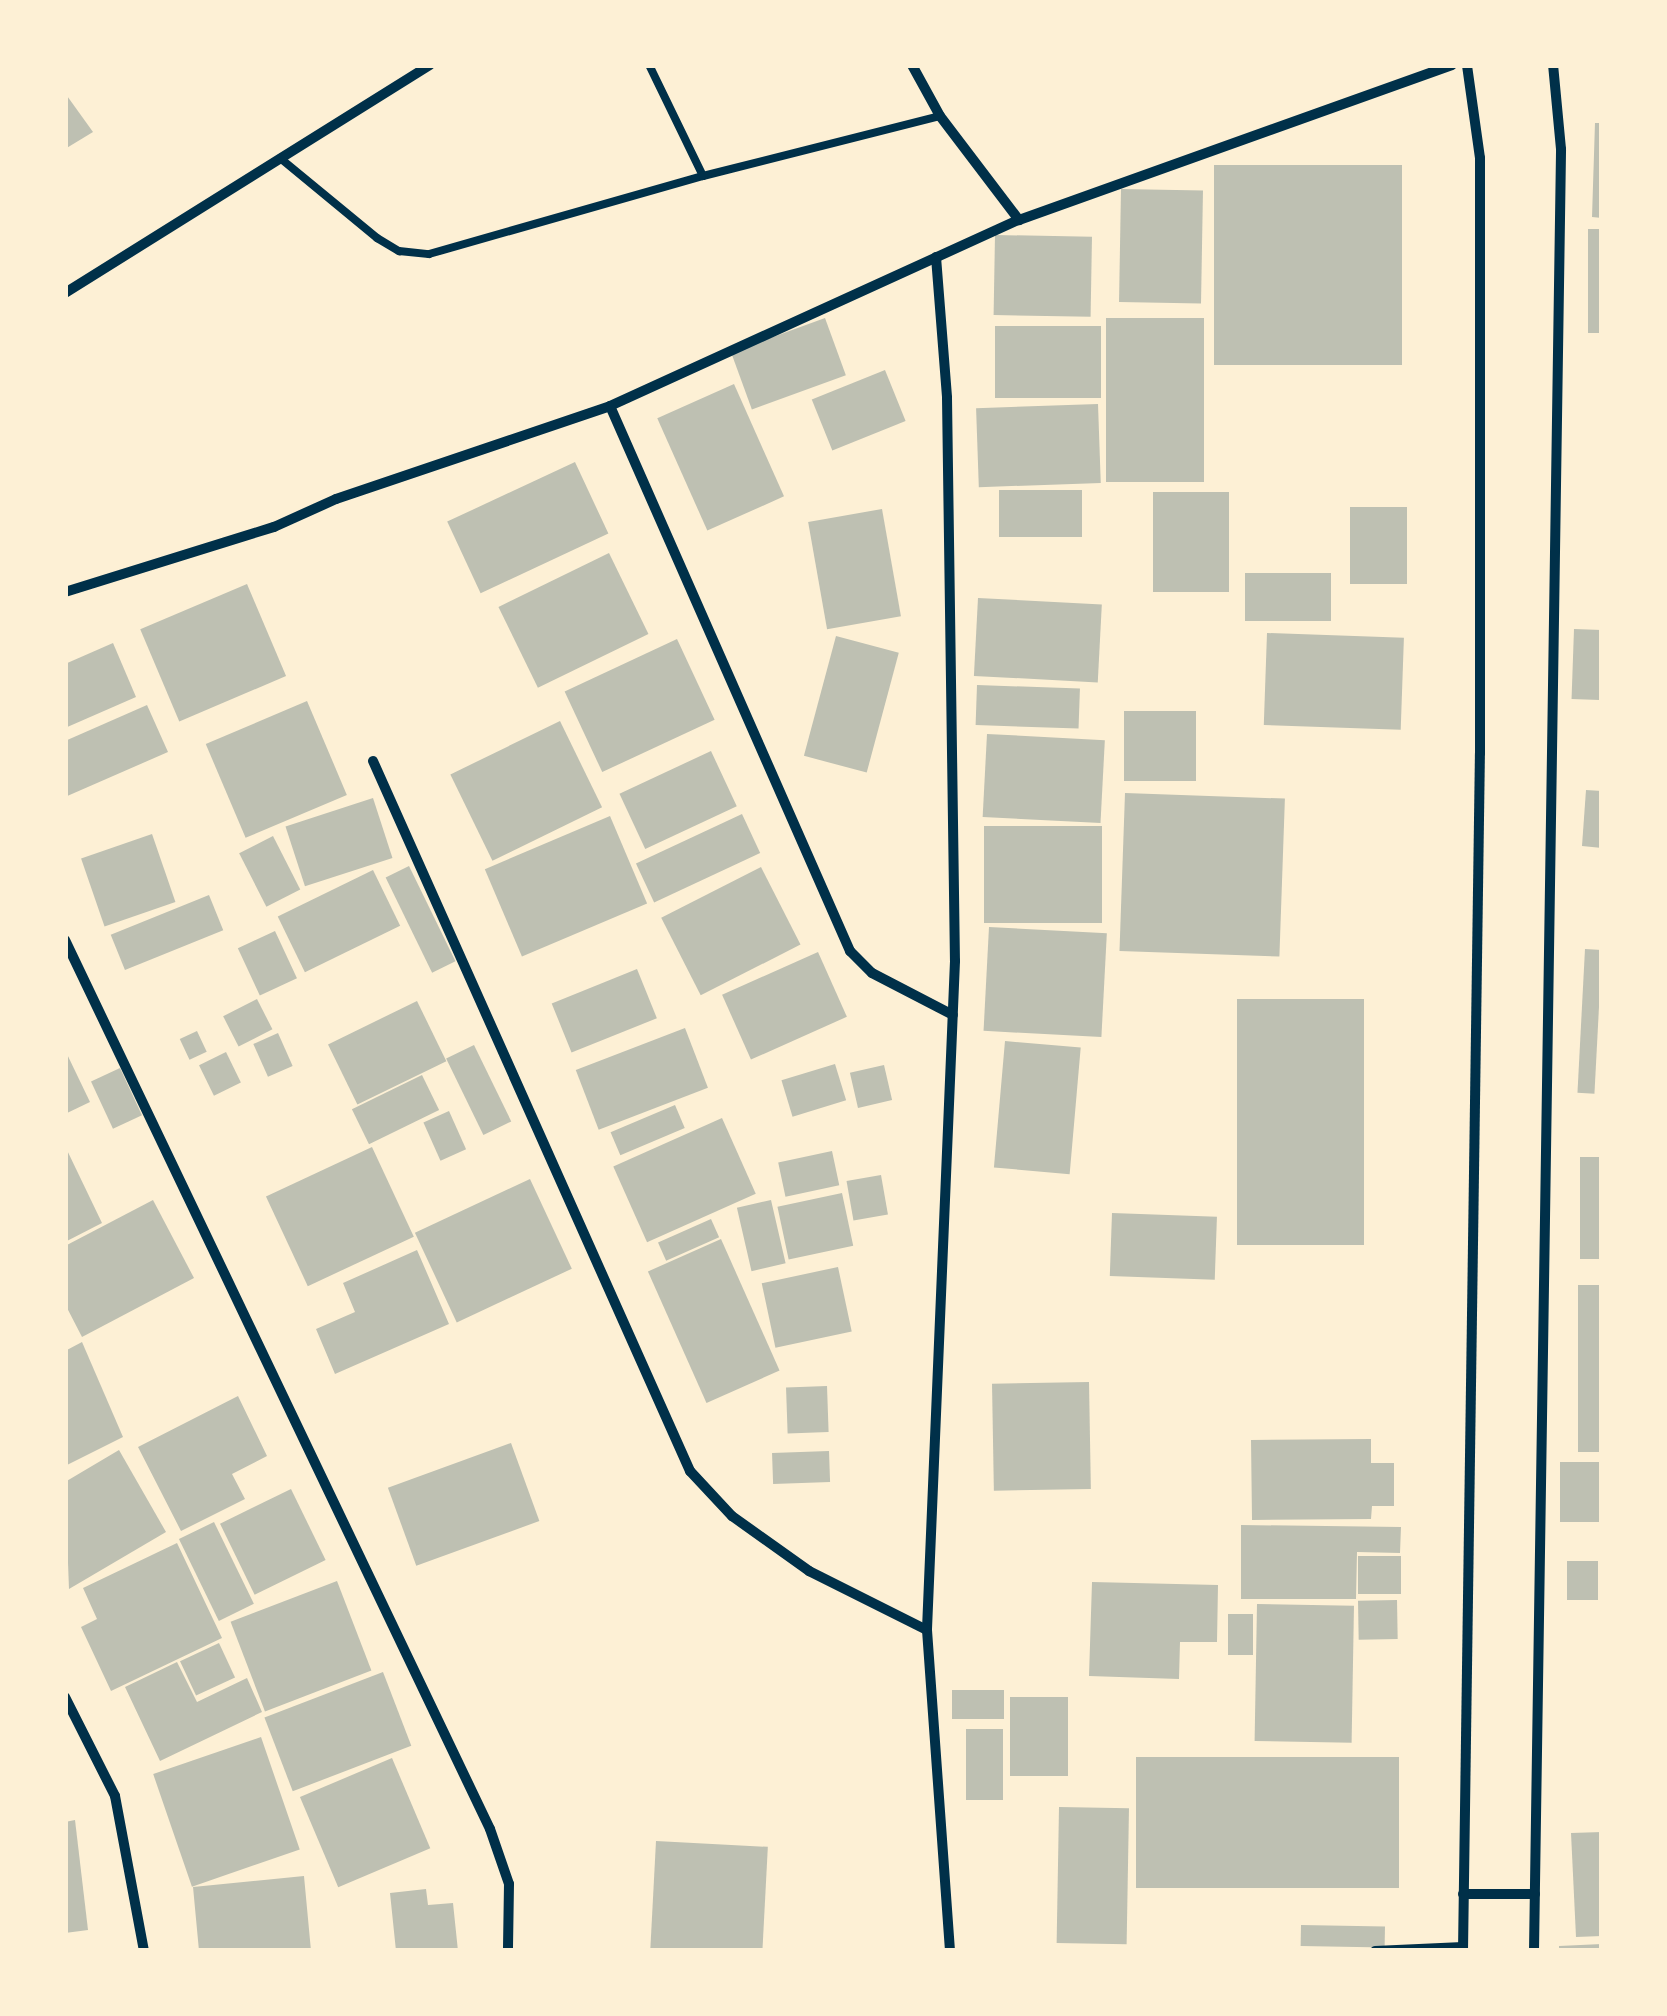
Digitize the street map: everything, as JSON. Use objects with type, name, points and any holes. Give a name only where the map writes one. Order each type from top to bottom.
[{"type":"street","points":[[65,293],[430,65]]},
{"type":"street","points":[[912,65],[940,116],[1020,220]]},
{"type":"street","points":[[65,592],[274,527],[336,499],[610,406],[1020,220],[1452,65]]},
{"type":"street","points":[[1375,1951],[1462,1949],[1480,753],[1480,158],[1467,65]]},
{"type":"street","points":[[1534,1951],[1560,149],[1553,65]]},
{"type":"street","points":[[936,257],[947,398],[953,1015],[927,1630],[950,1951]]},
{"type":"street","points":[[610,406],[850,950],[872,973],[953,1015]]},
{"type":"street","points":[[374,761],[690,1471],[732,1516],[809,1571],[927,1630]]},
{"type":"street","points":[[65,940],[490,1829],[508,1884],[508,1951]]},
{"type":"street","points":[[65,1696],[115,1796],[144,1951]]},
{"type":"street","points":[[1463,1894],[1536,1894]]},
{"type":"lane","points":[[649,65],[703,176]]},
{"type":"lane","points":[[280,158],[376,238],[398,251],[428,254],[703,176],[940,116]]},
{"type":"building","points":[[65,93],[93,132],[65,149]]},
{"type":"building","points":[[1595,123],[1602,123],[1602,218],[1592,217]]},
{"type":"building","points":[[1214,165],[1402,165],[1402,365],[1214,365]]},
{"type":"building","points":[[1121,189],[1203,190],[1201,303],[1119,302]]},
{"type":"building","points":[[1588,229],[1602,229],[1602,333],[1588,333]]},
{"type":"building","points":[[995,235],[1092,237],[1091,317],[994,315]]},
{"type":"building","points":[[825,318],[846,375],[752,410],[731,352]]},
{"type":"building","points":[[1106,318],[1204,318],[1204,482],[1106,482]]},
{"type":"building","points":[[995,326],[1101,326],[1101,398],[995,398]]},
{"type":"building","points":[[885,370],[906,421],[832,451],[812,400]]},
{"type":"building","points":[[734,384],[784,496],[707,531],[657,418]]},
{"type":"building","points":[[1098,404],[1101,483],[979,487],[976,408]]},
{"type":"building","points":[[575,462],[608,534],[481,593],[447,522]]},
{"type":"building","points":[[999,490],[1082,490],[1082,537],[999,537]]},
{"type":"building","points":[[1153,492],[1229,492],[1229,592],[1153,592]]},
{"type":"building","points":[[1350,507],[1407,507],[1407,584],[1350,584]]},
{"type":"building","points":[[882,509],[901,616],[827,629],[808,522]]},
{"type":"building","points":[[609,553],[648,634],[538,688],[498,607]]},
{"type":"building","points":[[1245,573],[1331,573],[1331,621],[1245,621]]},
{"type":"building","points":[[247,584],[286,676],[179,721],[140,629]]},
{"type":"building","points":[[978,598],[1102,604],[1098,682],[974,676]]},
{"type":"building","points":[[1574,629],[1602,630],[1600,700],[1572,699]]},
{"type":"building","points":[[1267,633],[1404,638],[1401,730],[1264,725]]},
{"type":"building","points":[[836,636],[899,653],[867,773],[804,756]]},
{"type":"building","points":[[677,639],[715,720],[602,772],[565,691]]},
{"type":"building","points":[[113,643],[136,697],[65,728],[65,664]]},
{"type":"building","points":[[977,685],[1080,689],[1079,729],[976,725]]},
{"type":"building","points":[[307,701],[347,795],[246,838],[206,744]]},
{"type":"building","points":[[147,705],[168,752],[65,797],[65,741]]},
{"type":"building","points":[[1124,711],[1196,711],[1196,781],[1124,781]]},
{"type":"building","points":[[560,721],[602,807],[492,861],[450,774]]},
{"type":"building","points":[[987,734],[1105,740],[1100,823],[983,817]]},
{"type":"building","points":[[711,751],[737,806],[645,849],[619,794]]},
{"type":"building","points":[[1586,790],[1602,791],[1602,848],[1582,846]]},
{"type":"building","points":[[1125,793],[1285,799],[1279,956],[1119,951]]},
{"type":"building","points":[[373,798],[392,858],[305,886],[286,826]]},
{"type":"building","points":[[742,814],[760,853],[654,902],[636,863]]},
{"type":"building","points":[[610,816],[647,903],[522,957],[485,869]]},
{"type":"building","points":[[984,826],[1102,826],[1102,923],[984,923]]},
{"type":"building","points":[[152,834],[175,902],[105,926],[81,858]]},
{"type":"building","points":[[273,836],[300,889],[266,907],[239,853]]},
{"type":"building","points":[[409,866],[455,961],[432,973],[386,877]]},
{"type":"building","points":[[761,867],[800,945],[701,995],[661,918]]},
{"type":"building","points":[[373,870],[400,926],[305,972],[278,916]]},
{"type":"building","points":[[209,895],[223,930],[125,970],[111,935]]},
{"type":"building","points":[[989,927],[1107,933],[1101,1037],[984,1031]]},
{"type":"building","points":[[275,931],[297,978],[260,995],[238,948]]},
{"type":"building","points":[[1585,949],[1602,950],[1594,1094],[1577,1093]]},
{"type":"building","points":[[818,952],[847,1017],[751,1060],[722,995]]},
{"type":"building","points":[[637,969],[657,1018],[572,1053],[552,1003]]},
{"type":"building","points":[[257,999],[272,1029],[239,1047],[223,1016]]},
{"type":"building","points":[[1237,999],[1364,999],[1364,1245],[1237,1245]]},
{"type":"building","points":[[417,1001],[446,1061],[357,1105],[328,1044]]},
{"type":"building","points":[[685,1028],[708,1088],[599,1130],[576,1070]]},
{"type":"building","points":[[197,1031],[207,1052],[190,1060],[180,1039]]},
{"type":"building","points":[[278,1033],[293,1066],[268,1077],[253,1044]]},
{"type":"building","points":[[1005,1041],[1081,1048],[1070,1174],[994,1168]]},
{"type":"building","points":[[474,1045],[511,1121],[483,1135],[446,1059]]},
{"type":"building","points":[[65,1050],[90,1102],[65,1114]]},
{"type":"building","points":[[226,1052],[241,1083],[214,1096],[199,1065]]},
{"type":"building","points":[[835,1064],[846,1100],[793,1117],[781,1080]]},
{"type":"building","points":[[884,1065],[892,1100],[858,1108],[850,1073]]},
{"type":"building","points":[[120,1068],[142,1115],[113,1129],[91,1082]]},
{"type":"building","points":[[422,1075],[439,1110],[369,1144],[352,1109]]},
{"type":"building","points":[[675,1105],[685,1128],[620,1155],[611,1132]]},
{"type":"building","points":[[449,1111],[466,1149],[441,1161],[423,1122]]},
{"type":"building","points":[[722,1118],[756,1194],[647,1242],[613,1166]]},
{"type":"building","points":[[65,1146],[102,1223],[65,1242]]},
{"type":"building","points":[[372,1147],[414,1237],[308,1286],[266,1196]]},
{"type":"building","points":[[832,1151],[839,1185],[785,1197],[778,1162]]},
{"type":"building","points":[[1580,1157],[1602,1157],[1602,1259],[1580,1259]]},
{"type":"building","points":[[881,1175],[888,1214],[853,1220],[847,1181]]},
{"type":"building","points":[[530,1179],[572,1269],[457,1322],[415,1233]]},
{"type":"building","points":[[842,1193],[853,1246],[789,1260],[777,1207]]},
{"type":"building","points":[[153,1200],[194,1278],[82,1337],[65,1304],[65,1246]]},
{"type":"building","points":[[771,1200],[786,1263],[752,1271],[737,1208]]},
{"type":"building","points":[[1112,1213],[1217,1217],[1215,1280],[1110,1276]]},
{"type":"building","points":[[711,1219],[719,1237],[666,1261],[658,1243]]},
{"type":"building","points":[[721,1239],[780,1371],[706,1403],[648,1272]]},
{"type":"building","points":[[417,1250],[449,1324],[335,1374],[316,1329],[355,1312],[343,1283]]},
{"type":"building","points":[[838,1267],[852,1332],[775,1348],[762,1283]]},
{"type":"building","points":[[1578,1285],[1602,1285],[1602,1452],[1578,1452]]},
{"type":"building","points":[[82,1342],[123,1437],[65,1466],[65,1351]]},
{"type":"building","points":[[1089,1382],[1091,1489],[994,1491],[992,1384]]},
{"type":"building","points":[[827,1386],[829,1432],[788,1433],[786,1387]]},
{"type":"building","points":[[238,1396],[267,1456],[232,1474],[245,1499],[181,1531],[138,1447]]},
{"type":"building","points":[[1371,1439],[1371,1463],[1394,1463],[1394,1506],[1372,1506],[1371,1519],[1252,1520],[1251,1440]]},
{"type":"building","points":[[511,1443],[539,1521],[416,1566],[388,1488]]},
{"type":"building","points":[[119,1450],[166,1532],[69,1589],[65,1482]]},
{"type":"building","points":[[829,1451],[830,1482],[773,1484],[772,1453]]},
{"type":"building","points":[[1560,1462],[1602,1462],[1602,1522],[1560,1522]]},
{"type":"building","points":[[291,1489],[326,1560],[255,1595],[220,1524]]},
{"type":"building","points":[[214,1522],[254,1604],[219,1621],[179,1539]]},
{"type":"building","points":[[1241,1525],[1401,1527],[1400,1553],[1357,1552],[1356,1599],[1241,1599]]},
{"type":"building","points":[[177,1543],[222,1638],[111,1691],[81,1627],[97,1619],[83,1588]]},
{"type":"building","points":[[1358,1556],[1401,1556],[1401,1594],[1358,1594]]},
{"type":"building","points":[[1567,1561],[1598,1561],[1598,1600],[1567,1600]]},
{"type":"building","points":[[337,1581],[371,1671],[265,1711],[231,1622]]},
{"type":"building","points":[[1092,1582],[1218,1585],[1217,1642],[1180,1642],[1179,1679],[1089,1676]]},
{"type":"building","points":[[1397,1600],[1398,1639],[1359,1640],[1358,1601]]},
{"type":"building","points":[[1257,1604],[1354,1606],[1352,1743],[1255,1741]]},
{"type":"building","points":[[1228,1614],[1253,1614],[1253,1655],[1228,1655]]},
{"type":"building","points":[[219,1643],[235,1677],[196,1696],[180,1661]]},
{"type":"building","points":[[177,1662],[197,1702],[247,1678],[262,1712],[160,1761],[125,1687]]},
{"type":"building","points":[[383,1672],[411,1746],[293,1791],[264,1718]]},
{"type":"building","points":[[952,1690],[1004,1690],[1004,1719],[952,1719]]},
{"type":"building","points":[[1010,1697],[1068,1697],[1068,1776],[1010,1776]]},
{"type":"building","points":[[966,1729],[1003,1729],[1003,1800],[966,1800]]},
{"type":"building","points":[[261,1737],[300,1850],[192,1887],[153,1774]]},
{"type":"building","points":[[1136,1757],[1399,1757],[1399,1888],[1136,1888]]},
{"type":"building","points":[[392,1758],[430,1848],[338,1887],[300,1797]]},
{"type":"building","points":[[1059,1807],[1129,1808],[1127,1944],[1057,1943]]},
{"type":"building","points":[[75,1820],[88,1930],[65,1933],[65,1822]]},
{"type":"building","points":[[1602,1832],[1602,1936],[1576,1937],[1571,1833]]},
{"type":"building","points":[[656,1841],[768,1847],[762,1951],[650,1951]]},
{"type":"building","points":[[304,1876],[311,1951],[199,1951],[193,1887]]},
{"type":"building","points":[[426,1889],[428,1905],[453,1903],[458,1951],[396,1951],[390,1893]]},
{"type":"building","points":[[1301,1925],[1385,1926],[1385,1947],[1301,1946]]},
{"type":"building","points":[[1602,1944],[1602,1951],[1559,1951],[1559,1946]]}]
